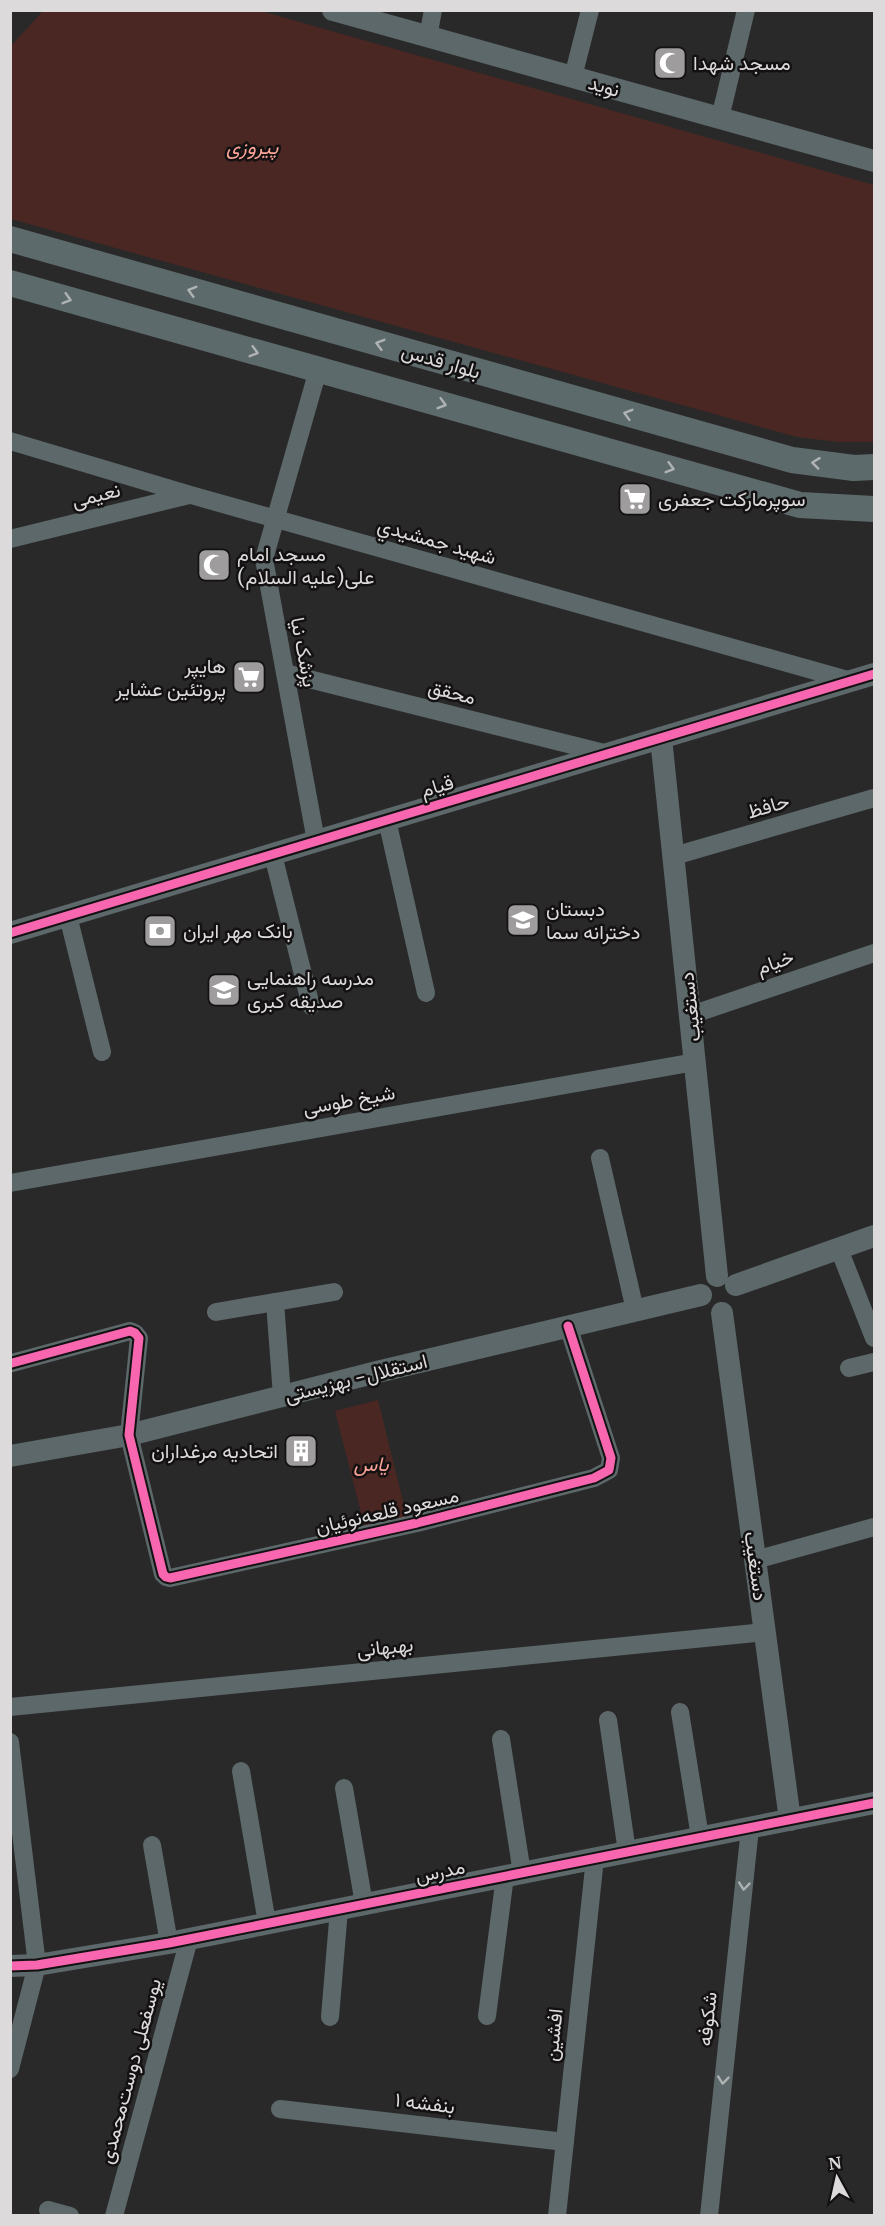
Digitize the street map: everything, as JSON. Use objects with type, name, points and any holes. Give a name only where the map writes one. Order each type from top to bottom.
[{"type":"main road","name":"بلوار قدس","points":[[10,239],[792,460],[854,468],[874,467]]},
{"type":"main road","name":"بلوار قدس","points":[[10,283],[800,505],[874,509]]},
{"type":"street","name":"نوید","points":[[333,10],[720,118],[874,158]]},
{"type":"street","points":[[428,37],[433,10]]},
{"type":"street","points":[[573,77],[590,10]]},
{"type":"street","points":[[720,118],[747,10]]},
{"type":"street","name":"پزشک نیا","points":[[316,842],[264,559],[318,370]]},
{"type":"street","name":"شهيد جمشيدي","points":[[10,441],[191,495],[851,681]]},
{"type":"street","name":"نعیمی","points":[[10,539],[191,495]]},
{"type":"street","name":"محقق","points":[[285,673],[608,754]]},
{"type":"street","name":"قیام","points":[[10,933],[874,674]]},
{"type":"street","name":"دستغیب","points":[[661,738],[695,1062],[727,1280]]},
{"type":"street","name":"حافظ","points":[[674,856],[874,798]]},
{"type":"street","points":[[387,820],[426,993]]},
{"type":"street","points":[[273,855],[311,1006]]},
{"type":"street","points":[[68,916],[102,1052]]},
{"type":"street","name":"خیام","points":[[690,1015],[874,953]]},
{"type":"street","name":"شیخ طوسی","points":[[10,1183],[695,1062]]},
{"type":"street","points":[[600,1158],[635,1310]]},
{"type":"street","points":[[727,1280],[739,1296],[737,1302],[728,1311],[722,1313],[710,1310],[705,1306],[701,1295],[704,1285],[712,1278],[727,1280],[839,1249],[874,1236]]},
{"type":"street","points":[[839,1249],[874,1338]]},
{"type":"street","points":[[216,1312],[334,1292]]},
{"type":"street","name":"استقلال- بهزیستی","points":[[10,1456],[129,1435],[701,1295]]},
{"type":"street","points":[[275,1302],[282,1396]]},
{"type":"street","name":"دستغیب","points":[[722,1313],[790,1820]]},
{"type":"street","name":"مسعود قلعه‌نوئیان","points":[[129,1435],[163,1574],[166,1577],[170,1578],[417,1523],[594,1478],[609,1470],[611,1458],[568,1326]]},
{"type":"street","points":[[12,1363],[130,1331],[135,1333],[139,1338],[129,1435]]},
{"type":"street","points":[[849,1368],[874,1362]]},
{"type":"street","points":[[755,1560],[874,1527]]},
{"type":"street","name":"بهبهانی","points":[[10,1707],[765,1632]]},
{"type":"street","points":[[680,1712],[700,1837]]},
{"type":"street","points":[[608,1720],[627,1852]]},
{"type":"street","points":[[487,2016],[514,1874],[501,1739]]},
{"type":"street","points":[[10,1742],[19,1883],[37,1965],[10,2069]]},
{"type":"street","points":[[241,1771],[267,1923]]},
{"type":"street","points":[[344,1788],[364,1904]]},
{"type":"street","name":"مدرس","points":[[10,1966],[37,1965],[179,1941],[874,1803]]},
{"type":"street","name":"شکوفه","points":[[709,2216],[750,1828]]},
{"type":"street","points":[[152,1845],[179,1941]]},
{"type":"street","name":"افشین","points":[[557,2216],[595,1858]]},
{"type":"street","points":[[330,2017],[339,1909]]},
{"type":"street","name":"یوسفعلی دوست‌محمدی","points":[[114,2216],[179,1941]]},
{"type":"street","name":"بنفشه ۱","points":[[280,2109],[565,2142]]},
{"type":"street","points":[[48,2210],[70,2216]]},
{"type":"green space","name":"پیروزی","points":[[43,11],[261,11],[874,185],[874,442],[839,442],[797,437],[11,219],[11,46]]},
{"type":"green space","name":"یاس","points":[[378,1400],[407,1518],[365,1528],[335,1411]]},
{"type":"cycle path","points":[[10,933],[874,674]]},
{"type":"cycle path","points":[[12,1363],[130,1331],[139,1338],[129,1435],[163,1574],[170,1578],[417,1523],[594,1478],[609,1470],[611,1458],[568,1326]]},
{"type":"cycle path","points":[[10,1966],[37,1965],[169,1943],[874,1803]]},
{"type":"place","name":"مسجد شهدا","points":[[670,63]]},
{"type":"place","name":"سوپرمارکت جعفری","points":[[635,499]]},
{"type":"place","name":"مسجد امام علی(علیه السلام)","points":[[214,565]]},
{"type":"place","name":"هایپر پروتئین عشایر","points":[[249,677]]},
{"type":"place","name":"دبستان دخترانه سما","points":[[523,920]]},
{"type":"place","name":"بانک مهر ایران","points":[[160,931]]},
{"type":"place","name":"مدرسه راهنمایی صدیقه کبری","points":[[224,990]]},
{"type":"place","name":"اتحادیه مرغداران","points":[[301,1451]]}]
